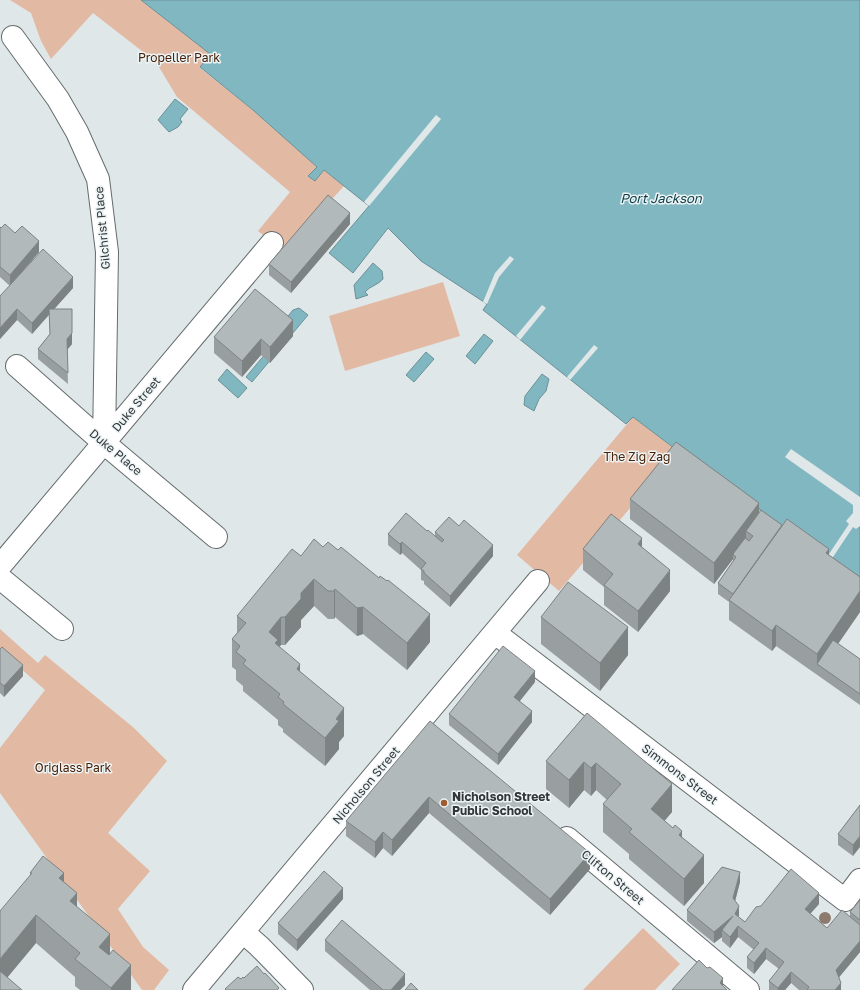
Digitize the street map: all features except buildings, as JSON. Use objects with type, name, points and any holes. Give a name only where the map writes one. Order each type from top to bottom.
[{"type":"street","name":"Gilchrist Place","points":[[14,37],[58,99],[77,132],[98,179],[107,252],[104,443]]},
{"type":"street","name":"Duke Street","points":[[0,566],[272,243]]},
{"type":"street","name":"Duke Place","points":[[17,366],[104,443],[216,537]]},
{"type":"street","points":[[0,578],[62,629]]},
{"type":"street","name":"Nicholson Street","points":[[194,990],[243,932],[431,724],[495,633],[538,581]]},
{"type":"street","name":"Simmons Street","points":[[495,633],[845,900],[860,880]]},
{"type":"street","name":"Clifton Street","points":[[550,824],[748,990]]},
{"type":"street","points":[[243,932],[302,990]]},
{"type":"green space","name":"Propeller Park","points":[[10,0],[141,0],[210,54],[200,68],[253,110],[317,167],[308,176],[315,180],[324,170],[344,186],[284,252],[258,231],[290,192],[177,97],[156,62],[93,13],[51,59],[41,41],[31,13]]},
{"type":"green space","points":[[443,282],[460,336],[345,371],[329,316]]},
{"type":"green space","name":"The Zig Zag","points":[[633,417],[678,451],[830,559],[673,458],[559,591],[517,555]]},
{"type":"green space","name":"Origlass Park","points":[[0,629],[38,663],[45,655],[134,728],[167,761],[108,833],[150,871],[118,909],[143,947],[169,970],[154,990],[142,990],[0,793],[0,748],[45,690],[0,650]]},
{"type":"green space","points":[[643,928],[680,964],[655,990],[583,990]]},
{"type":"water","name":"Port Jackson","points":[[141,0],[860,0],[860,581],[678,451],[633,417],[626,424],[483,310],[487,304],[421,261],[388,228],[353,273],[329,253],[369,206],[324,170],[315,181],[308,176],[317,167],[253,110],[200,67],[210,54]]},
{"type":"water","points":[[175,99],[188,109],[180,119],[182,122],[178,127],[169,132],[158,120]]},
{"type":"water","points":[[373,263],[382,271],[383,279],[365,292],[368,295],[356,299],[354,285]]},
{"type":"water","points":[[299,308],[308,315],[252,382],[246,377],[286,329],[281,325],[293,310]]},
{"type":"water","points":[[484,334],[493,341],[475,364],[466,356]]},
{"type":"water","points":[[426,352],[434,359],[414,382],[406,375]]},
{"type":"water","points":[[227,369],[247,388],[238,398],[218,380]]},
{"type":"water","points":[[542,374],[549,379],[546,391],[539,399],[534,411],[524,405],[525,396]]},
{"type":"pier","points":[[436,115],[441,119],[369,206],[364,202]]},
{"type":"pier","points":[[510,256],[514,259],[499,277],[487,304],[483,302],[495,273]]},
{"type":"pier","points":[[542,305],[546,308],[520,340],[516,336]]},
{"type":"pier","points":[[594,345],[598,348],[570,380],[567,377]]},
{"type":"pier","points":[[791,449],[860,497],[860,526],[856,529],[853,527],[831,560],[827,557],[849,524],[846,521],[853,513],[853,505],[785,457]]},
{"type":"place","name":"Nicholson Street Public School","points":[[444,803]]}]
